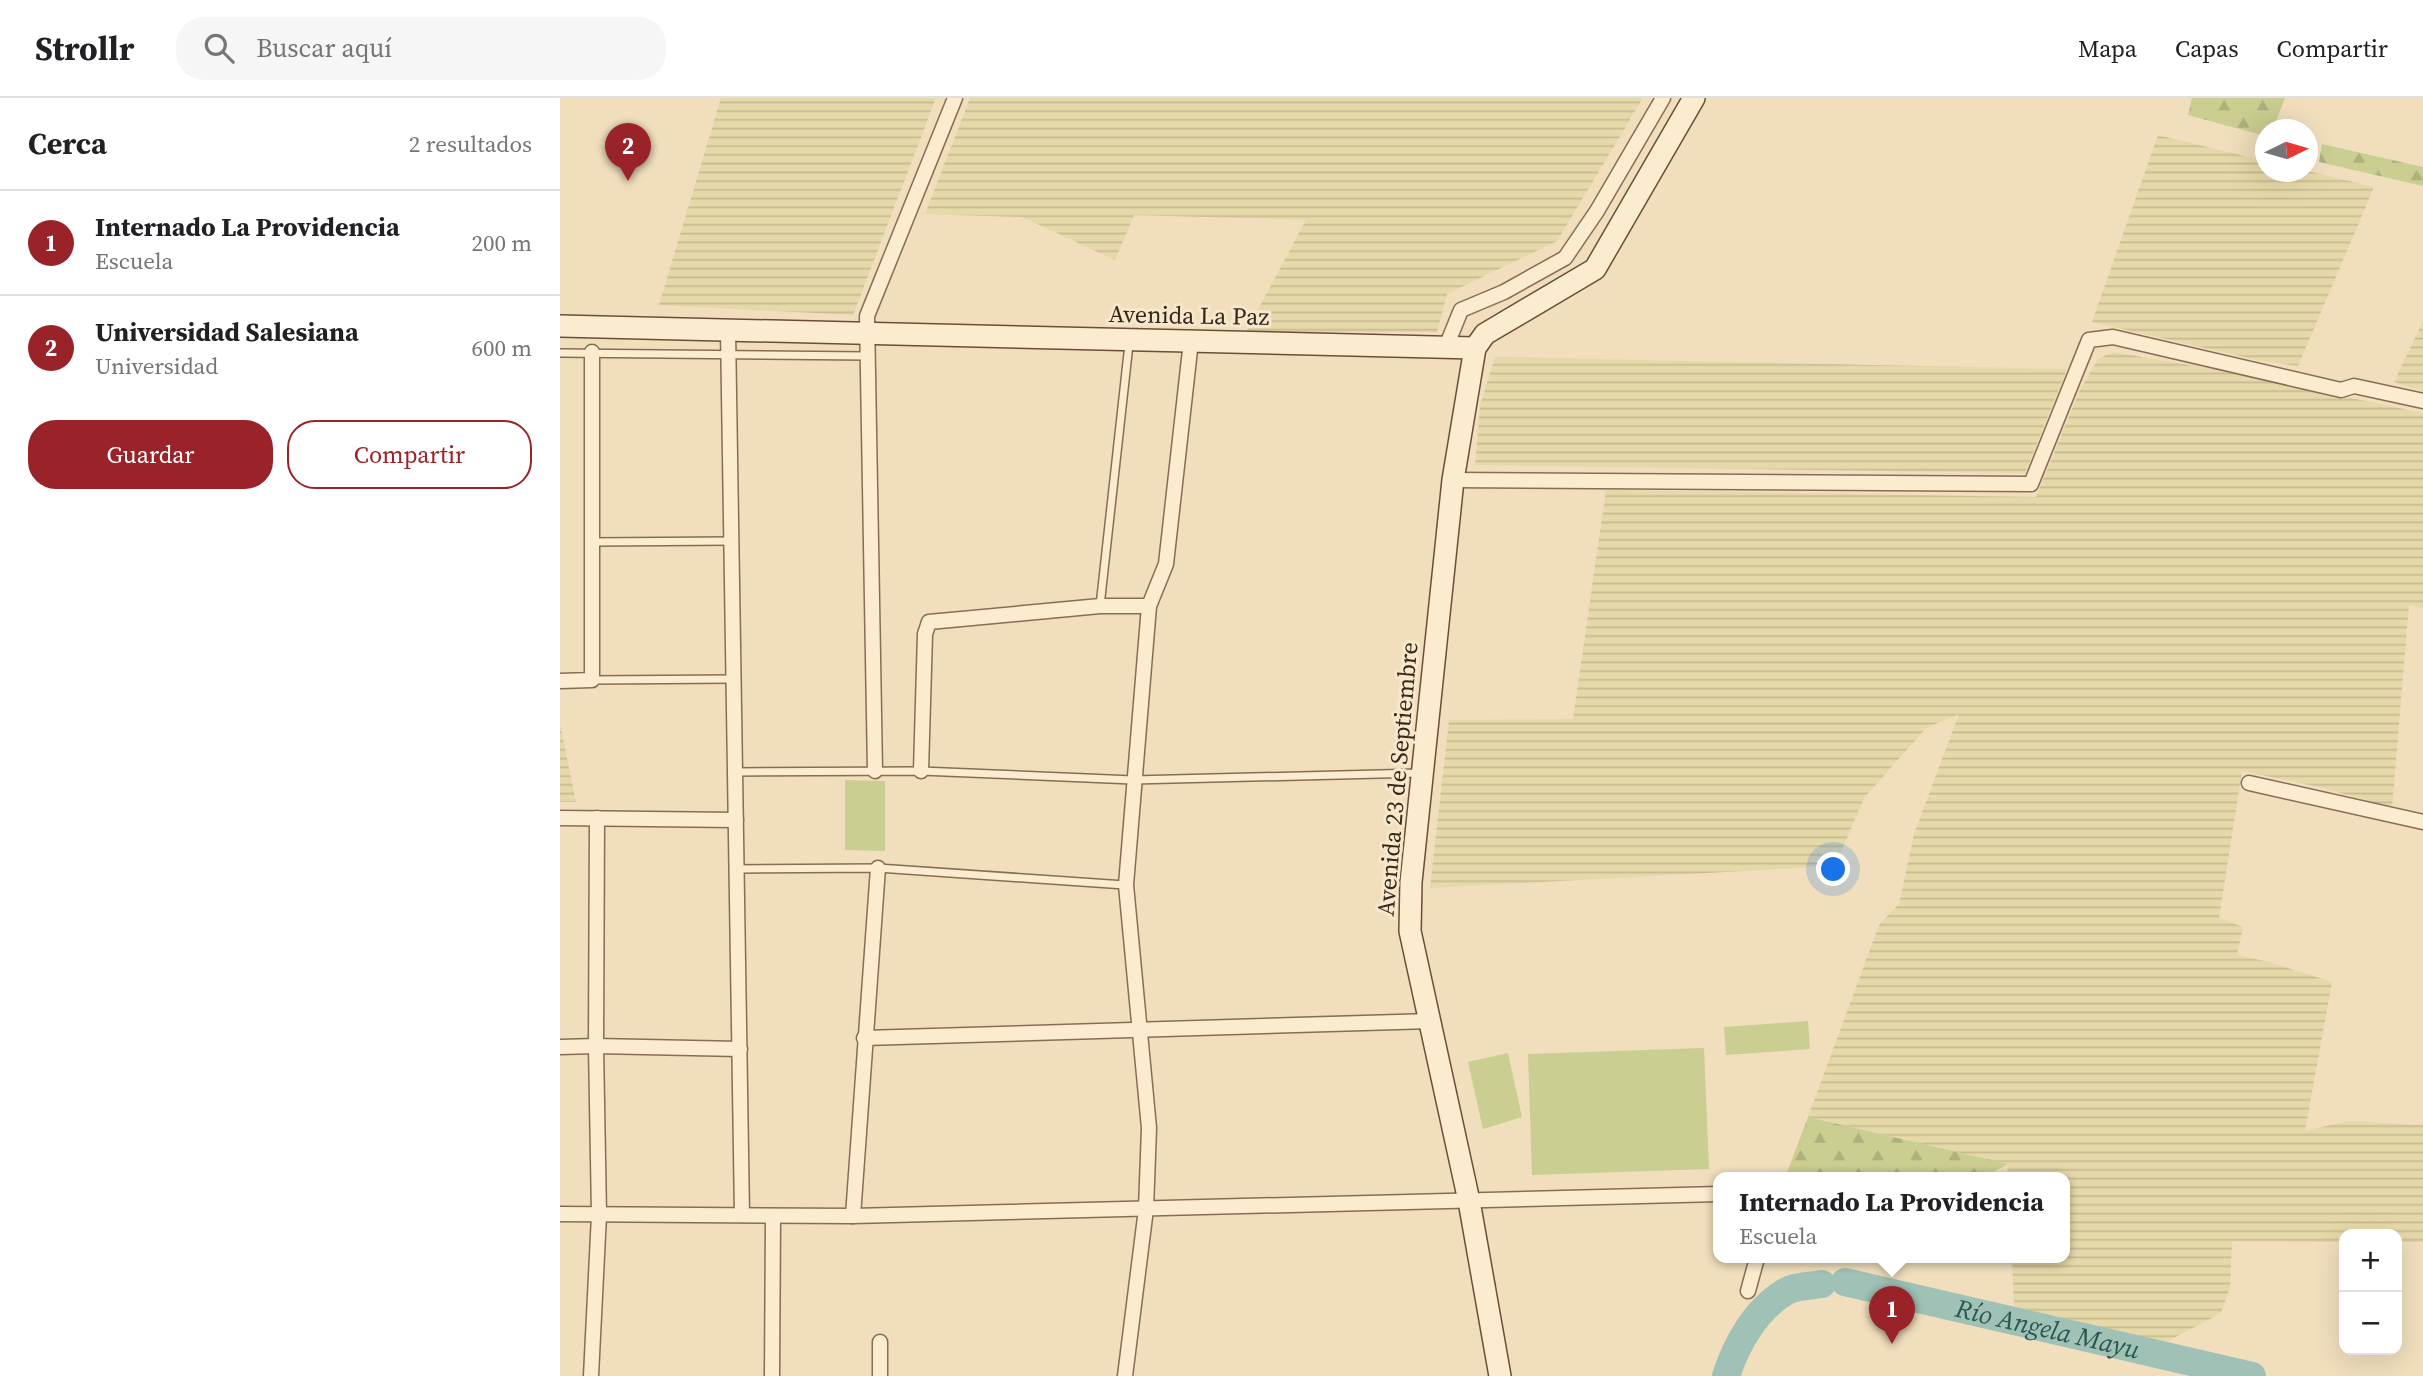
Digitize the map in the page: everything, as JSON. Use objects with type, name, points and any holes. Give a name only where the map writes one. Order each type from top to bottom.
[{"type":"main road","points":[[1475,348],[1485,334],[1595,269],[1694,98]]},
{"type":"main road","name":"Avenida La Paz","points":[[560,326],[1475,348]]},
{"type":"main road","name":"Avenida 23 de Septiembre","points":[[1475,348],[1453,480],[1421,773],[1411,882],[1410,931],[1469,1200],[1500,1376]]},
{"type":"street","points":[[875,771],[867,316],[955,98]]},
{"type":"street","points":[[1446,347],[1461,310],[1504,292],[1565,258],[1597,211],[1663,98]]},
{"type":"street","points":[[728,330],[742,1215]]},
{"type":"street","points":[[1453,480],[2031,484],[2089,340],[2113,337],[2342,390],[2354,386],[2423,401]]},
{"type":"street","points":[[1125,1376],[1146,1209],[1149,1128],[1126,885],[1149,606],[1166,565],[1191,341]]},
{"type":"street","points":[[560,681],[592,680],[592,352]]},
{"type":"street","points":[[921,771],[925,634],[929,622],[1100,606],[1149,606]]},
{"type":"street","points":[[2249,783],[2423,822]]},
{"type":"street","points":[[560,818],[736,820]]},
{"type":"street","points":[[591,1376],[598,1215],[597,818]]},
{"type":"street","points":[[853,1216],[878,868]]},
{"type":"street","points":[[864,1038],[1431,1021]]},
{"type":"street","points":[[560,1048],[596,1046],[740,1049]]},
{"type":"street","points":[[560,1214],[853,1216],[1713,1194]]},
{"type":"street","points":[[772,1376],[773,1217]]},
{"type":"street","points":[[1748,1291],[1756,1263]]},
{"type":"street","points":[[880,1342],[880,1376]]},
{"type":"lane","points":[[1100,606],[1130,340]]},
{"type":"lane","points":[[560,353],[868,356]]},
{"type":"lane","points":[[593,542],[732,541]]},
{"type":"lane","points":[[592,680],[734,679]]},
{"type":"lane","points":[[735,772],[921,771],[1133,780],[1421,773]]},
{"type":"lane","points":[[737,869],[878,868],[1126,885]]},
{"type":"shaded area","points":[[721,98],[936,98],[853,315],[659,305]]},
{"type":"shaded area","points":[[970,98],[1643,98],[1557,241],[1447,294],[1437,332],[1246,332],[1306,220],[1134,215],[1115,260],[1022,217],[925,214]]},
{"type":"shaded area","points":[[2158,135],[2255,159],[2255,182],[2318,182],[2318,173],[2374,187],[2298,366],[2257,360],[2092,322]]},
{"type":"shaded area","points":[[2423,321],[2423,391],[2394,382]]},
{"type":"shaded area","points":[[2113,352],[2218,370],[2423,413],[2423,608],[2409,605],[2392,808],[2319,787],[2242,771],[2219,918],[2243,927],[2237,955],[2332,982],[2305,1131],[2348,1121],[2423,1125],[2423,1242],[2402,1242],[2402,1229],[2339,1229],[2339,1242],[2232,1241],[2230,1287],[2221,1313],[2166,1342],[2014,1307],[2012,1263],[2070,1263],[2070,1172],[2008,1172],[2007,1164],[1808,1117],[1879,925],[1899,904],[1914,834],[1959,714],[1926,728],[1864,798],[1835,866],[1430,888],[1449,720],[1573,719],[1606,490],[2036,497],[2079,392],[2098,359]]},
{"type":"shaded area","points":[[1495,357],[2067,369],[2025,473],[1475,465],[1480,406]]},
{"type":"shaded area","points":[[560,724],[576,802],[560,802]]},
{"type":"green space","points":[[2192,98],[2285,98],[2277,119],[2255,119],[2255,133],[2188,115]]},
{"type":"green space","points":[[2322,144],[2423,167],[2423,186],[2319,162]]},
{"type":"green space","points":[[845,780],[885,781],[885,851],[845,850]]},
{"type":"green space","points":[[1808,1021],[1810,1049],[1726,1055],[1724,1027]]},
{"type":"green space","points":[[1704,1048],[1709,1169],[1532,1175],[1528,1054]]},
{"type":"green space","points":[[1508,1053],[1522,1117],[1483,1129],[1468,1062]]},
{"type":"green space","points":[[1808,1117],[2008,1164],[1994,1172],[1787,1172]]},
{"type":"waterway","name":"Río Angela Mayu","points":[[1845,1282],[2252,1376]]},
{"type":"waterway","name":"Río Angela Mayu","points":[[1726,1376],[1741,1341],[1765,1308],[1789,1290],[1822,1284]]},
{"type":"place","name":"Universidad Salesiana","points":[[628,181]]},
{"type":"place","name":"Internado La Providencia","points":[[1892,1344]]}]
